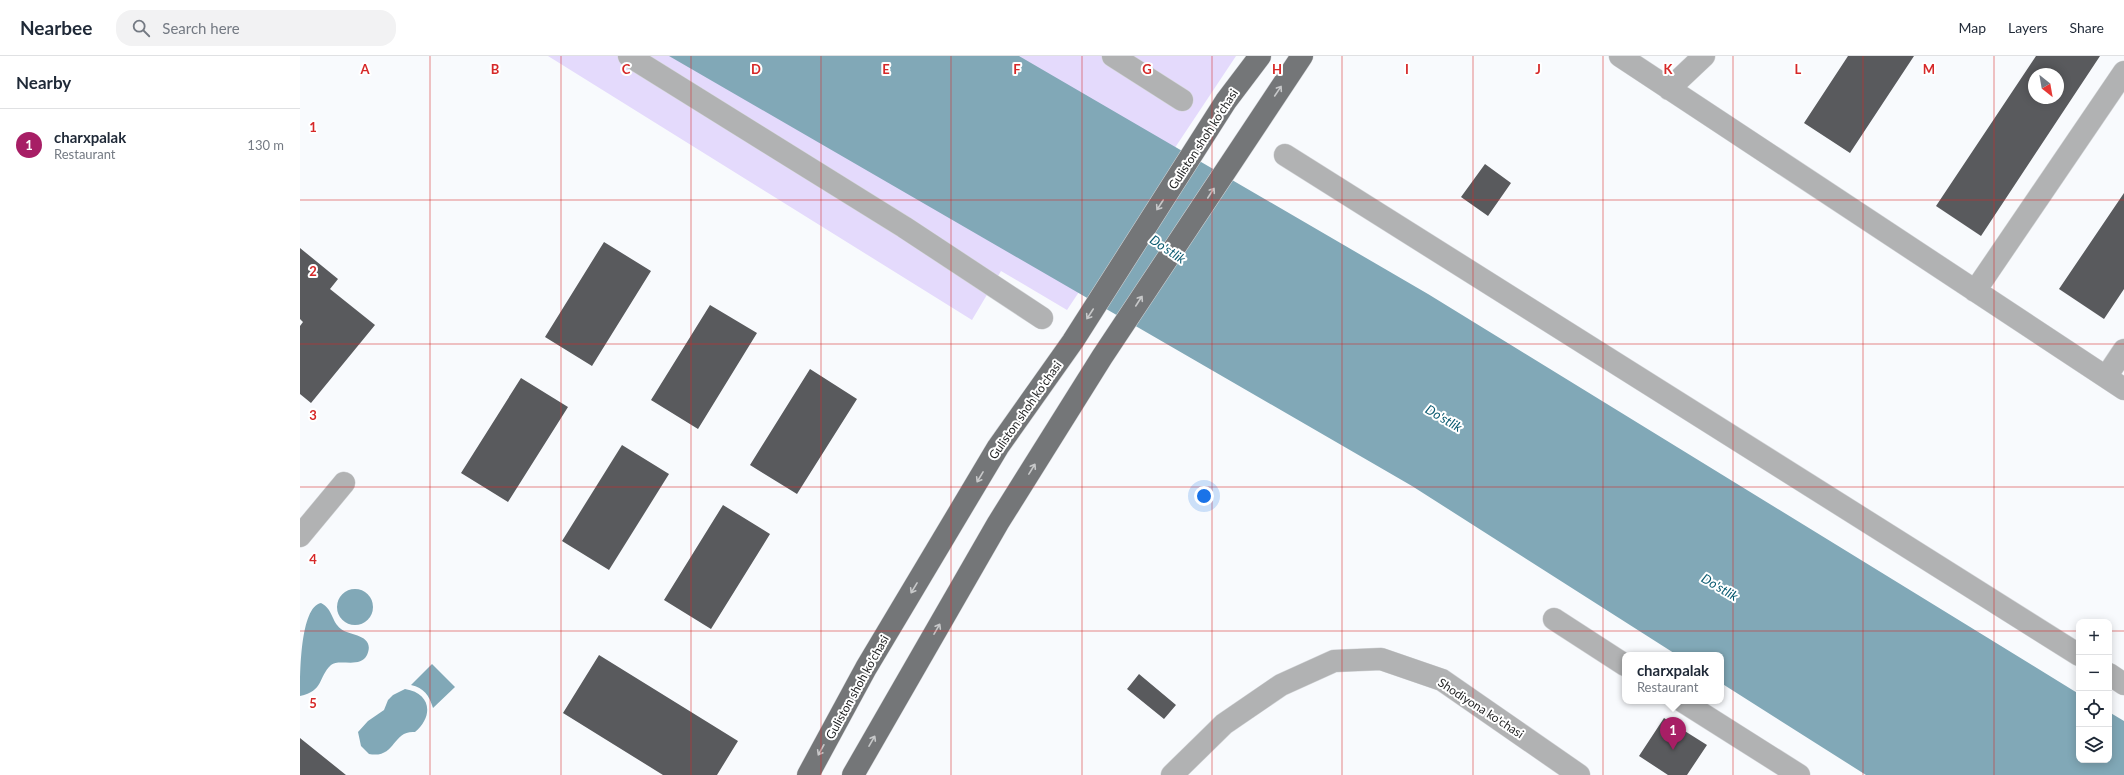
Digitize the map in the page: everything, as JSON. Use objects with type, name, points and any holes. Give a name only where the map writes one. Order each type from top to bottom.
[{"type":"main road","name":"Guliston shoh ko'chasi","points":[[808,775],[866,668],[998,447],[1073,341],[1226,101],[1260,56]]},
{"type":"main road","points":[[853,775],[998,523],[1102,357],[1302,56]]},
{"type":"street","points":[[628,56],[897,223],[1042,318]]},
{"type":"street","points":[[1113,56],[1182,100]]},
{"type":"street","points":[[1620,56],[2124,389]]},
{"type":"street","points":[[1669,89],[1704,56]]},
{"type":"street","points":[[1975,291],[2124,72]]},
{"type":"street","points":[[1285,156],[2076,653]]},
{"type":"street","points":[[2106,377],[2124,350]]},
{"type":"street","points":[[300,536],[344,483]]},
{"type":"street","points":[[1554,619],[1622,663]]},
{"type":"street","name":"Shodiyona ko'chasi","points":[[1172,775],[1224,724],[1281,685],[1334,661],[1381,659],[1442,680],[1579,775]]},
{"type":"street","points":[[2112,676],[2124,684]]},
{"type":"street","points":[[1687,704],[1799,775]]},
{"type":"shaded area","points":[[548,56],[1236,56],[1067,310],[1001,271],[972,320]]},
{"type":"water","name":"Do'stlik","points":[[669,56],[1019,56],[1428,294],[2076,692],[2076,763],[2112,763],[2112,714],[2124,721],[2124,775],[1866,775],[1724,685],[1724,652],[1672,652],[1412,486]]},
{"type":"water","points":[[359,589],[368,594],[372,600],[372,614],[368,620],[359,625],[351,625],[342,620],[338,614],[337,603],[342,594],[348,590]]},
{"type":"water","points":[[321,603],[328,608],[335,622],[341,629],[365,639],[369,648],[367,655],[360,661],[339,662],[331,665],[324,674],[320,683],[313,691],[300,696],[301,658],[305,628],[314,607]]},
{"type":"water","points":[[432,664],[455,687],[433,708],[430,699],[423,690],[411,685]]},
{"type":"water","points":[[405,689],[414,691],[425,700],[427,712],[425,719],[415,732],[402,735],[389,749],[378,754],[369,754],[361,746],[358,732],[368,721],[384,710],[388,700],[393,695]]},
{"type":"building","points":[[1848,56],[1914,56],[1850,153],[1804,123]]},
{"type":"building","points":[[2036,56],[2100,56],[1981,236],[1936,206],[2028,68]]},
{"type":"building","points":[[1485,164],[1511,183],[1488,216],[1461,197]]},
{"type":"building","points":[[2124,193],[2124,289],[2104,319],[2059,289]]},
{"type":"building","points":[[604,242],[651,271],[592,366],[545,337]]},
{"type":"building","points":[[300,248],[338,279],[330,289],[375,325],[311,403],[300,394],[300,326],[303,322],[300,319]]},
{"type":"building","points":[[710,305],[757,333],[698,429],[651,400]]},
{"type":"building","points":[[810,369],[857,399],[797,494],[750,465]]},
{"type":"building","points":[[521,378],[568,407],[508,502],[461,473]]},
{"type":"building","points":[[622,445],[669,474],[609,570],[562,541]]},
{"type":"building","points":[[723,505],[770,534],[711,629],[664,600]]},
{"type":"building","points":[[599,655],[738,741],[717,775],[663,775],[563,713]]},
{"type":"building","points":[[1139,674],[1176,705],[1164,719],[1127,689]]},
{"type":"building","points":[[1664,718],[1707,745],[1687,775],[1668,775],[1639,756]]},
{"type":"building","points":[[300,738],[346,775],[300,775]]},
{"type":"place","name":"charxpalak","points":[[1673,750]]}]
